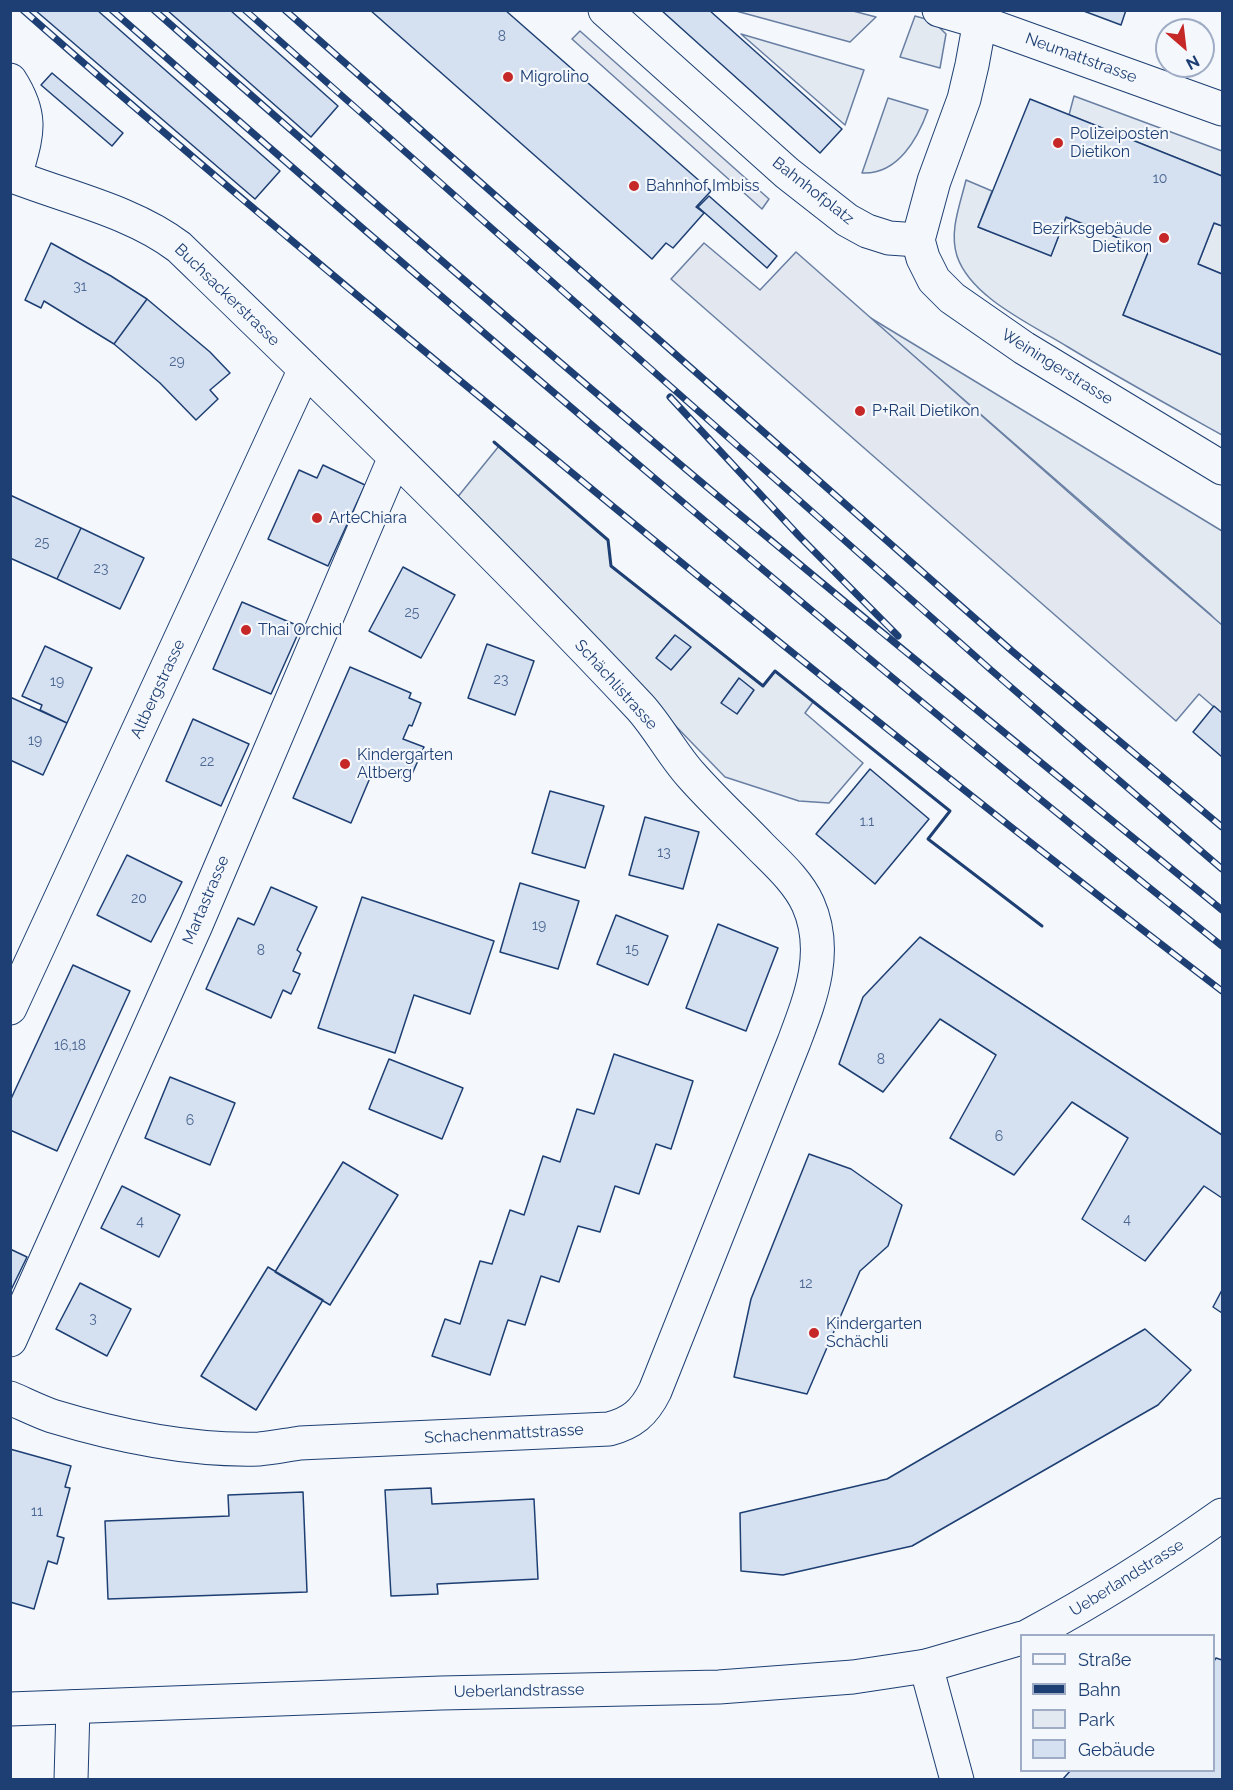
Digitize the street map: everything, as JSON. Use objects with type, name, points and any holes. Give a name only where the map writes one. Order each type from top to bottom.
[{"type":"street","name":"Bahnhofplatz","points":[[605,10],[787,174],[847,220],[867,231],[889,238],[918,240]]},
{"type":"street","name":"Neumattstrasse","points":[[939,10],[981,16],[1222,109]]},
{"type":"street","points":[[918,240],[934,181],[964,99],[981,16]]},
{"type":"street","points":[[10,80],[20,95],[27,118],[27,130],[13,176]]},
{"type":"street","name":"Buchsackerstrasse","points":[[13,176],[77,197],[165,236],[305,369]]},
{"type":"street","name":"Weiningerstrasse","points":[[918,240],[923,258],[934,280],[952,298],[1024,348],[1222,468]]},
{"type":"street","name":"Schächlistrasse","points":[[305,369],[395,456],[642,710],[689,773],[782,868],[808,903],[815,925],[818,946],[817,968],[808,1005],[778,1082]]},
{"type":"street","name":"Altbergstrasse","points":[[10,1008],[305,369]]},
{"type":"street","name":"Martastrasse","points":[[10,1340],[195,925],[395,456]]},
{"type":"street","name":"Schachenmattstrasse","points":[[10,1398],[51,1415],[105,1429],[158,1441],[208,1448],[261,1449],[300,1443],[609,1429],[628,1423],[639,1416],[649,1404],[655,1391],[778,1082]]},
{"type":"street","name":"Ueberlandstrasse","points":[[1030,1634],[1068,1614],[1183,1543],[1222,1515]]},
{"type":"street","name":"Ueberlandstrasse","points":[[10,1709],[441,1693],[719,1687],[853,1677],[926,1666],[1020,1639]]},
{"type":"street","points":[[926,1666],[957,1779]]},
{"type":"street","points":[[71,1779],[73,1707]]},
{"type":"green space","points":[[915,16],[933,21],[946,34],[940,68],[900,57]]},
{"type":"green space","points":[[741,34],[864,70],[845,125]]},
{"type":"green space","points":[[1074,96],[1222,151],[1222,176],[1069,115]]},
{"type":"green space","points":[[888,98],[928,110],[919,132],[905,153],[886,168],[862,173]]},
{"type":"green space","points":[[966,180],[992,191],[978,227],[1051,255],[1066,217],[1149,250],[1123,315],[1222,355],[1222,435],[1021,320],[975,285],[964,271],[957,256],[954,237],[956,218]]},
{"type":"green space","points":[[1214,223],[1222,226],[1222,274],[1198,264]]},
{"type":"green space","points":[[869,317],[1222,531],[1222,627],[1210,614]]},
{"type":"green space","points":[[499,446],[608,540],[611,566],[763,685],[775,671],[813,702],[805,713],[863,763],[829,803],[799,801],[725,777],[456,499]]},
{"type":"shaded area","points":[[736,11],[853,11],[876,17],[850,42]]},
{"type":"shaded area","points":[[580,31],[769,199],[762,209],[572,39]]},
{"type":"shaded area","name":"P+Rail Dietikon","points":[[704,243],[760,290],[796,252],[1222,625],[1222,714],[1199,694],[1176,721],[671,279]]},
{"type":"building","points":[[35,10],[97,10],[280,171],[255,199]]},
{"type":"building","points":[[167,10],[230,10],[338,106],[311,137]]},
{"type":"building","points":[[370,10],[505,10],[711,191],[696,207],[704,213],[673,248],[666,243],[652,259]]},
{"type":"building","points":[[661,10],[709,10],[842,129],[820,153]]},
{"type":"building","points":[[1081,10],[1126,10],[1121,25]]},
{"type":"building","points":[[52,73],[123,133],[112,146],[41,85]]},
{"type":"building","name":"Bezirksgebäude Dietikon","points":[[1030,99],[1222,176],[1222,226],[1214,223],[1198,264],[1222,274],[1222,355],[1123,315],[1149,250],[1066,217],[1051,256],[978,227]]},
{"type":"building","points":[[709,196],[777,256],[767,268],[698,207]]},
{"type":"building","points":[[51,243],[147,299],[114,344],[44,301],[41,308],[25,300]]},
{"type":"building","points":[[147,299],[210,352],[230,373],[210,390],[218,399],[196,420],[160,383],[114,344]]},
{"type":"building","points":[[323,465],[365,485],[328,566],[268,539],[299,470],[317,478]]},
{"type":"building","points":[[10,495],[81,528],[57,579],[10,558]]},
{"type":"building","points":[[81,528],[144,558],[120,609],[57,579]]},
{"type":"building","points":[[403,567],[455,595],[421,658],[369,631]]},
{"type":"building","points":[[242,602],[301,627],[271,694],[213,669]]},
{"type":"building","points":[[675,635],[691,647],[671,670],[656,658]]},
{"type":"building","points":[[487,644],[534,661],[515,715],[468,698]]},
{"type":"building","points":[[45,646],[92,668],[67,723],[40,710],[42,705],[22,696]]},
{"type":"building","points":[[350,667],[411,693],[409,698],[421,703],[412,726],[409,725],[403,739],[424,747],[409,781],[375,766],[351,823],[293,798]]},
{"type":"building","points":[[739,678],[754,690],[737,714],[721,703]]},
{"type":"building","points":[[10,697],[67,723],[43,775],[10,760]]},
{"type":"building","points":[[1214,706],[1222,713],[1222,757],[1193,732]]},
{"type":"building","points":[[193,719],[249,744],[221,806],[166,781]]},
{"type":"building","points":[[870,769],[929,819],[875,884],[816,834]]},
{"type":"building","points":[[550,791],[604,806],[585,868],[532,853]]},
{"type":"building","points":[[645,817],[699,832],[683,889],[629,875]]},
{"type":"building","points":[[127,855],[182,882],[151,942],[97,915]]},
{"type":"building","points":[[520,883],[579,901],[558,969],[500,952]]},
{"type":"building","points":[[271,887],[317,907],[297,950],[301,953],[293,971],[300,974],[291,994],[283,990],[271,1018],[206,989],[238,918],[254,925]]},
{"type":"building","points":[[362,897],[494,941],[470,1014],[414,995],[395,1053],[318,1028]]},
{"type":"building","points":[[616,915],[668,936],[648,985],[597,964]]},
{"type":"building","points":[[718,924],[778,948],[746,1031],[686,1008]]},
{"type":"building","points":[[920,937],[1222,1135],[1222,1198],[1204,1186],[1145,1261],[1082,1219],[1128,1138],[1072,1102],[1014,1175],[950,1138],[996,1055],[940,1019],[883,1092],[839,1064],[863,997]]},
{"type":"building","points":[[73,965],[130,991],[57,1151],[10,1130],[10,1101]]},
{"type":"building","points":[[614,1054],[693,1081],[671,1149],[656,1144],[639,1194],[615,1186],[600,1232],[578,1226],[559,1282],[541,1276],[525,1325],[508,1320],[490,1375],[432,1356],[445,1319],[460,1324],[480,1261],[492,1264],[510,1210],[524,1215],[543,1156],[560,1162],[577,1109],[594,1114]]},
{"type":"building","points":[[389,1059],[463,1088],[442,1139],[369,1109]]},
{"type":"building","points":[[170,1077],[235,1103],[210,1165],[145,1138]]},
{"type":"building","points":[[809,1154],[851,1169],[902,1205],[888,1246],[860,1271],[807,1394],[734,1377],[751,1299]]},
{"type":"building","points":[[343,1162],[398,1195],[330,1305],[275,1272]]},
{"type":"building","points":[[122,1186],[180,1215],[159,1257],[101,1228]]},
{"type":"building","points":[[10,1249],[27,1257],[10,1292]]},
{"type":"building","points":[[268,1267],[323,1300],[256,1410],[201,1376]]},
{"type":"building","points":[[80,1283],[131,1309],[107,1356],[56,1329]]},
{"type":"building","points":[[1222,1290],[1222,1313],[1213,1307]]},
{"type":"building","points":[[1145,1329],[1191,1370],[1158,1405],[912,1546],[783,1575],[741,1571],[740,1513],[887,1479]]},
{"type":"building","points":[[10,1449],[71,1466],[65,1487],[70,1488],[57,1536],[64,1538],[57,1564],[48,1561],[34,1609],[10,1602]]},
{"type":"building","points":[[431,1488],[432,1504],[534,1499],[538,1579],[437,1584],[438,1594],[391,1596],[385,1490]]},
{"type":"building","points":[[303,1492],[307,1592],[108,1599],[105,1521],[229,1516],[228,1495]]},
{"type":"building","points":[[1215,1660],[1222,1660],[1222,1780],[1062,1780],[1069,1772],[1215,1772]]},
{"type":"railway","points":[[23,10],[292,241],[646,534],[974,797],[1222,991]]},
{"type":"railway","points":[[112,10],[662,484],[940,717],[1222,946]]},
{"type":"railway","points":[[154,10],[414,237],[675,460],[1222,910]]},
{"type":"railway","points":[[245,10],[991,670],[1222,869]]},
{"type":"railway","points":[[285,10],[1012,651],[1222,827]]},
{"type":"railway","points":[[670,397],[799,536],[898,636]]},
{"type":"wall","points":[[494,442],[608,540],[611,566],[763,686],[775,671],[950,811],[928,839],[1042,926]]},
{"type":"place","name":"Migrolino","points":[[508,77]]},
{"type":"place","name":"Polizeiposten Dietikon","points":[[1058,143]]},
{"type":"place","name":"Bahnhof Imbiss","points":[[634,186]]},
{"type":"place","name":"Bezirksgebäude Dietikon","points":[[1164,238]]},
{"type":"place","name":"P+Rail Dietikon","points":[[860,411]]},
{"type":"place","name":"ArteChiara","points":[[317,518]]},
{"type":"place","name":"Thai Orchid","points":[[246,630]]},
{"type":"place","name":"Kindergarten Altberg","points":[[345,764]]},
{"type":"place","name":"Kindergarten Schächli","points":[[814,1333]]}]
